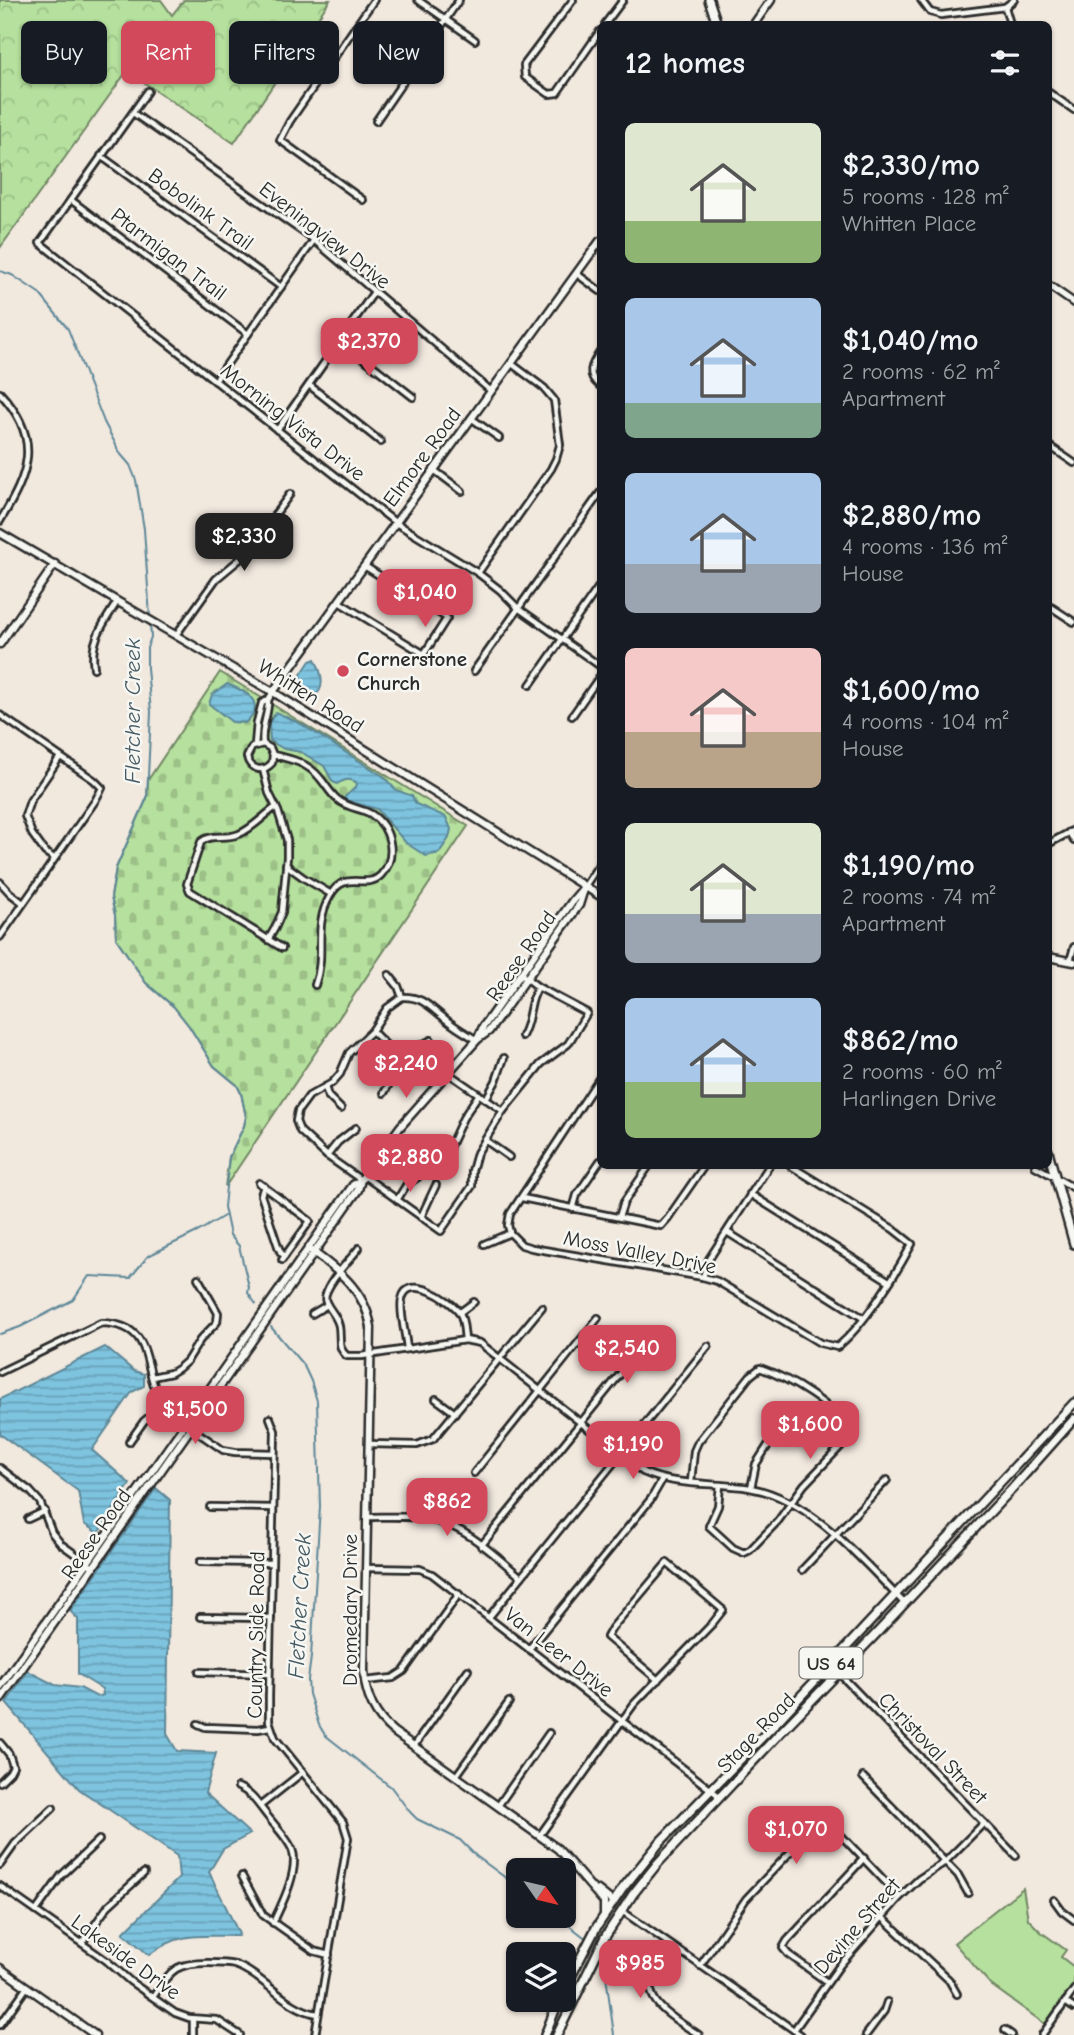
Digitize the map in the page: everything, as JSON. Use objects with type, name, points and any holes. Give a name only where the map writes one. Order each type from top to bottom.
[{"type":"main road","points":[[709,0],[717,21]]},
{"type":"main road","points":[[756,21],[771,0]]},
{"type":"main road","name":"Elmore Road","points":[[273,692],[597,245]]},
{"type":"main road","points":[[1052,288],[1074,303]]},
{"type":"main road","name":"Whitten Road","points":[[0,533],[273,692],[597,893]]},
{"type":"main road","points":[[0,644],[55,564]]},
{"type":"main road","name":"Reese Road","points":[[0,1687],[90,1565],[312,1251],[353,1185],[362,1178],[400,1127],[477,1040],[483,1027],[524,976],[585,886]]},
{"type":"main road","points":[[1052,958],[1072,962]]},
{"type":"main road","points":[[1052,1163],[1074,1244]]},
{"type":"main road","name":"Dromedary Drive","points":[[312,1251],[356,1289],[367,1309],[371,1332],[364,1681],[368,1696],[379,1717],[391,1729],[565,1855],[604,1902],[604,1916]]},
{"type":"main road","name":"Stage Road","points":[[576,1964],[613,1902],[661,1841],[773,1726],[1074,1403]]},
{"type":"main road","name":"Stage Road","points":[[556,2035],[606,1936],[657,1864],[905,1604],[1074,1419]]},
{"type":"main road","points":[[1032,1466],[1043,1446],[1039,1442]]},
{"type":"main road","name":"Reese Road","points":[[0,1700],[90,1565]]},
{"type":"main road","points":[[622,1911],[618,1904],[631,1882],[632,1875]]},
{"type":"main road","name":"Dromedary Drive","points":[[593,1889],[613,1902]]},
{"type":"main road","points":[[606,1936],[607,1926],[614,1912],[613,1902]]},
{"type":"main road","points":[[0,1968],[95,2035]]},
{"type":"main road","points":[[545,2035],[554,2012]]},
{"type":"street","points":[[363,200],[280,140],[290,121],[374,0]]},
{"type":"street","points":[[418,0],[475,40]]},
{"type":"street","points":[[376,121],[459,0]]},
{"type":"street","points":[[573,0],[524,65],[525,77],[549,94],[557,93],[597,36]]},
{"type":"street","points":[[607,21],[623,0]]},
{"type":"street","points":[[921,1],[930,12],[941,15],[1005,7],[1014,0]]},
{"type":"street","points":[[1005,7],[1009,21]]},
{"type":"street","points":[[71,200],[148,91]]},
{"type":"street","points":[[1052,95],[1074,110]]},
{"type":"street","name":"Eveningview Drive","points":[[132,113],[314,240],[492,391]]},
{"type":"street","name":"Bobolink Trail","points":[[102,156],[281,287]]},
{"type":"street","name":"Morning Vista Drive","points":[[71,200],[40,243],[396,523],[478,573],[519,608],[597,664]]},
{"type":"street","name":"Ptarmigan Trail","points":[[71,200],[248,334]]},
{"type":"street","points":[[215,381],[314,240]]},
{"type":"street","points":[[577,274],[597,289]]},
{"type":"street","points":[[277,430],[374,292]]},
{"type":"street","points":[[340,340],[413,397]]},
{"type":"street","points":[[597,357],[590,372],[597,383]]},
{"type":"street","points":[[478,573],[551,469],[560,445],[554,400],[544,388],[512,364]]},
{"type":"street","points":[[309,385],[381,442]]},
{"type":"street","points":[[0,393],[15,411],[23,427],[28,451],[26,472],[0,521]]},
{"type":"street","points":[[471,418],[499,438]]},
{"type":"street","points":[[1052,448],[1074,463]]},
{"type":"street","points":[[434,470],[462,491]]},
{"type":"street","points":[[176,635],[216,579],[246,554],[290,494]]},
{"type":"street","points":[[474,671],[597,497]]},
{"type":"street","points":[[339,602],[424,654],[447,618],[366,566]]},
{"type":"street","points":[[530,685],[597,589]]},
{"type":"street","points":[[94,668],[96,637],[118,601]]},
{"type":"street","points":[[1052,608],[1074,622]]},
{"type":"street","points":[[572,716],[597,680]]},
{"type":"street","points":[[255,745],[262,703],[268,700],[273,692]]},
{"type":"street","points":[[263,744],[262,730],[268,700]]},
{"type":"street","points":[[0,715],[102,788],[0,937]]},
{"type":"street","points":[[263,744],[270,748],[272,763],[262,769],[254,768],[248,761],[249,749],[263,744]]},
{"type":"street","points":[[273,755],[292,759],[312,769],[337,800],[373,815],[389,837],[389,862],[382,875],[370,881],[346,882],[331,894],[320,924],[322,956],[315,985]]},
{"type":"street","points":[[54,859],[45,852],[32,834],[25,816],[30,801],[60,757]]},
{"type":"street","points":[[262,769],[287,840],[282,912],[268,940]]},
{"type":"street","points":[[276,807],[242,833],[204,839],[187,884],[190,891],[282,948]]},
{"type":"street","points":[[1052,842],[1072,831],[1074,841]]},
{"type":"street","points":[[286,865],[331,894]]},
{"type":"street","name":"Reese Road","points":[[585,886],[597,868]]},
{"type":"street","points":[[0,882],[23,903]]},
{"type":"street","points":[[1072,962],[1074,947]]},
{"type":"street","points":[[388,975],[398,986],[402,997]]},
{"type":"street","points":[[477,1040],[422,1000],[402,997],[387,1008],[372,1031],[349,1053],[340,1074],[310,1096],[298,1111],[296,1121],[300,1131],[327,1156],[441,1231],[472,1186],[472,1171],[477,1153],[503,1111],[541,1064],[568,1044],[587,1013],[538,987],[524,976]]},
{"type":"street","points":[[522,1036],[529,1020],[531,999],[538,987]]},
{"type":"street","points":[[372,1031],[396,1055],[438,1084]]},
{"type":"street","points":[[384,1093],[388,1086],[390,1060],[431,1040]]},
{"type":"street","points":[[486,1099],[504,1058]]},
{"type":"street","points":[[448,1073],[503,1111]]},
{"type":"street","points":[[484,1244],[510,1233],[510,1214],[597,1082]]},
{"type":"street","points":[[325,1087],[328,1096],[341,1109]]},
{"type":"street","points":[[444,1158],[463,1118],[479,1094]]},
{"type":"street","points":[[327,1156],[338,1142],[356,1128]]},
{"type":"street","points":[[485,1140],[509,1157]]},
{"type":"street","points":[[573,1209],[577,1195],[597,1165]]},
{"type":"street","points":[[620,1217],[624,1202],[647,1169]]},
{"type":"street","points":[[522,1198],[661,1226],[702,1169]]},
{"type":"street","points":[[703,1277],[709,1259],[767,1169]]},
{"type":"street","points":[[727,1232],[863,1318],[901,1265],[912,1244],[894,1229],[796,1169]]},
{"type":"street","points":[[1040,1169],[1074,1188]]},
{"type":"street","points":[[397,1200],[407,1184],[418,1177]]},
{"type":"street","points":[[261,1185],[310,1221],[296,1241],[284,1258],[261,1195],[261,1185]]},
{"type":"street","points":[[421,1217],[436,1185]]},
{"type":"street","points":[[750,1194],[889,1281]]},
{"type":"street","name":"Moss Valley Drive","points":[[510,1233],[522,1245],[531,1248],[717,1281],[820,1343],[837,1347],[863,1318]]},
{"type":"street","points":[[296,1241],[312,1251]]},
{"type":"street","points":[[359,1248],[326,1290],[325,1299],[338,1325],[340,1348],[346,1359],[465,1340],[480,1343],[643,1472],[662,1480],[751,1488],[792,1502],[834,1535],[905,1604]]},
{"type":"street","points":[[152,1377],[171,1373],[179,1368],[217,1321],[218,1313],[198,1278]]},
{"type":"street","points":[[407,1349],[401,1304],[406,1289],[433,1291],[459,1312],[465,1340]]},
{"type":"street","points":[[459,1312],[474,1302]]},
{"type":"street","points":[[313,1314],[327,1305]]},
{"type":"street","points":[[369,1444],[417,1445],[436,1437],[542,1307]]},
{"type":"street","points":[[474,1473],[598,1318]]},
{"type":"street","points":[[0,1372],[101,1323],[116,1323],[131,1331],[141,1342],[148,1355],[161,1406],[227,1451],[274,1453]]},
{"type":"street","points":[[481,1546],[654,1331]]},
{"type":"street","points":[[489,1617],[708,1346]]},
{"type":"street","points":[[691,1482],[694,1451],[698,1442],[760,1368],[824,1403],[851,1433],[804,1485],[778,1521],[744,1553],[733,1548],[709,1527],[718,1506],[720,1485]]},
{"type":"street","points":[[436,1399],[455,1413]]},
{"type":"street","points":[[129,1442],[144,1421],[161,1406]]},
{"type":"street","name":"Country Side Road","points":[[270,1418],[274,1428],[270,1727],[275,1738],[343,1822],[347,1834],[347,1850],[315,2035]]},
{"type":"street","points":[[751,1488],[756,1464],[772,1439]]},
{"type":"street","points":[[0,1468],[40,1502],[52,1532],[61,1545],[90,1565]]},
{"type":"street","points":[[529,1649],[650,1499],[662,1480]]},
{"type":"street","points":[[802,1570],[887,1480]]},
{"type":"street","points":[[210,1507],[273,1508]]},
{"type":"street","points":[[28,1519],[45,1511]]},
{"type":"street","points":[[367,1517],[438,1521],[458,1530],[521,1577]]},
{"type":"street","points":[[200,1562],[272,1563]]},
{"type":"street","points":[[540,1835],[634,1704],[658,1679],[723,1610],[667,1563],[607,1637],[658,1679]]},
{"type":"street","name":"Van Leer Drive","points":[[366,1568],[426,1571],[719,1796]]},
{"type":"street","points":[[364,1681],[389,1679],[404,1671],[459,1594]]},
{"type":"street","points":[[200,1617],[271,1618]]},
{"type":"street","name":"Christoval Street","points":[[830,1664],[1016,1856]]},
{"type":"street","points":[[414,1746],[468,1670]]},
{"type":"street","points":[[200,1672],[270,1674]]},
{"type":"street","points":[[456,1776],[509,1702]]},
{"type":"street","points":[[198,1724],[205,1727],[270,1727]]},
{"type":"street","points":[[498,1806],[549,1733]]},
{"type":"street","points":[[0,1743],[16,1767],[0,1782]]},
{"type":"street","points":[[260,1806],[303,1772]]},
{"type":"street","points":[[863,1777],[963,1882],[968,1893]]},
{"type":"street","points":[[238,1787],[260,1806],[289,1844],[294,1855],[292,1876],[273,1923]]},
{"type":"street","points":[[0,1865],[20,1839],[53,1808]]},
{"type":"street","points":[[700,1966],[746,1899],[815,1826],[825,1823],[834,1828],[900,1897]]},
{"type":"street","name":"Devine Street","points":[[794,2030],[844,1960],[900,1897],[944,1862],[984,1824]]},
{"type":"street","points":[[36,1911],[61,1877],[99,1840]]},
{"type":"street","points":[[827,1982],[783,1948],[864,1858]]},
{"type":"street","points":[[82,1943],[108,1906],[144,1873]]},
{"type":"street","points":[[242,1876],[259,1910],[273,1923],[314,1951],[329,1955]]},
{"type":"street","name":"Lakeside Drive","points":[[0,1886],[178,2015],[217,2020],[240,2035]]},
{"type":"street","points":[[1054,1900],[1062,1911],[1074,1920]]},
{"type":"street","points":[[622,1911],[801,2035]]},
{"type":"street","points":[[883,1918],[946,1977],[957,1994]]},
{"type":"street","points":[[670,1945],[651,1975],[652,1996],[661,2008],[699,2035]]},
{"type":"street","points":[[153,1997],[170,1973],[181,1966],[194,1963],[230,1964],[244,1970],[302,2010],[318,2014]]},
{"type":"street","points":[[0,2025],[27,1987]]},
{"type":"street","points":[[1042,2035],[1074,1990]]},
{"type":"street","points":[[866,2035],[884,2011],[887,2002]]},
{"type":"street","points":[[1065,2002],[1074,2008]]},
{"type":"street","points":[[193,2019],[193,2035]]},
{"type":"street","points":[[1005,2030],[1012,2035]]},
{"type":"green space","points":[[0,0],[161,0],[172,15],[184,0],[330,0],[316,21],[229,21],[229,84],[274,84],[234,143],[146,84],[215,84],[215,21],[121,21],[121,79],[0,248]]},
{"type":"green space","points":[[220,672],[468,826],[225,1187],[229,1157],[246,1117],[241,1093],[237,1085],[214,1066],[174,1007],[146,983],[116,938],[111,897],[116,868],[147,798],[148,780]]},
{"type":"green space","points":[[1023,1888],[1028,1919],[1066,1950],[1061,1957],[1074,1967],[1074,1983],[1045,2024],[991,1985],[954,1943]]},
{"type":"water","points":[[315,659],[322,684],[314,696],[299,688],[296,682],[310,661]]},
{"type":"water","points":[[227,684],[252,699],[255,709],[245,723],[232,722],[209,704],[212,695]]},
{"type":"water","points":[[276,712],[301,724],[383,776],[396,790],[412,796],[416,804],[446,817],[451,829],[449,838],[439,853],[426,856],[406,843],[377,809],[344,798],[357,785],[356,782],[346,780],[337,784],[324,766],[301,752],[284,749],[270,741],[269,723]]},
{"type":"water","points":[[105,1347],[134,1371],[144,1374],[144,1386],[132,1392],[92,1450],[130,1484],[98,1533],[84,1524],[78,1491],[0,1434],[0,1399]]},
{"type":"water","points":[[156,1488],[170,1500],[167,1734],[177,1751],[216,1753],[205,1793],[250,1834],[223,1849],[209,1872],[238,1936],[181,1938],[149,1955],[123,1933],[179,1878],[177,1856],[79,1789],[6,1703],[28,1671],[55,1685],[80,1688],[97,1697],[103,1695],[102,1689],[78,1674],[78,1619],[70,1611]]},
{"type":"waterway","name":"Fletcher Creek","points":[[0,271],[12,275],[39,293],[68,329],[104,422],[118,451],[130,465],[136,480],[144,529],[150,617]]},
{"type":"waterway","name":"Fletcher Creek","points":[[150,623],[151,637],[147,648],[151,712],[147,798],[116,868],[111,897],[116,938],[146,983],[174,1007],[214,1066],[237,1085],[241,1093],[246,1117],[229,1157],[224,1207],[230,1235],[239,1246],[249,1287],[248,1293],[256,1304]]},
{"type":"waterway","points":[[0,1334],[73,1300],[89,1276],[130,1278],[148,1256],[224,1216]]},
{"type":"waterway","name":"Fletcher Creek","points":[[271,1327],[304,1366],[317,1401],[320,1506],[308,1680],[309,1694],[319,1725],[325,1735],[391,1787],[417,1819],[460,1840],[476,1856],[506,1878]]},
{"type":"waterway","name":"Fletcher Creek","points":[[572,1928],[588,1940]]},
{"type":"waterway","name":"Fletcher Creek","points":[[600,1951],[603,1953],[614,2035]]},
{"type":"place","name":"Cornerstone Church","points":[[343,671]]}]
